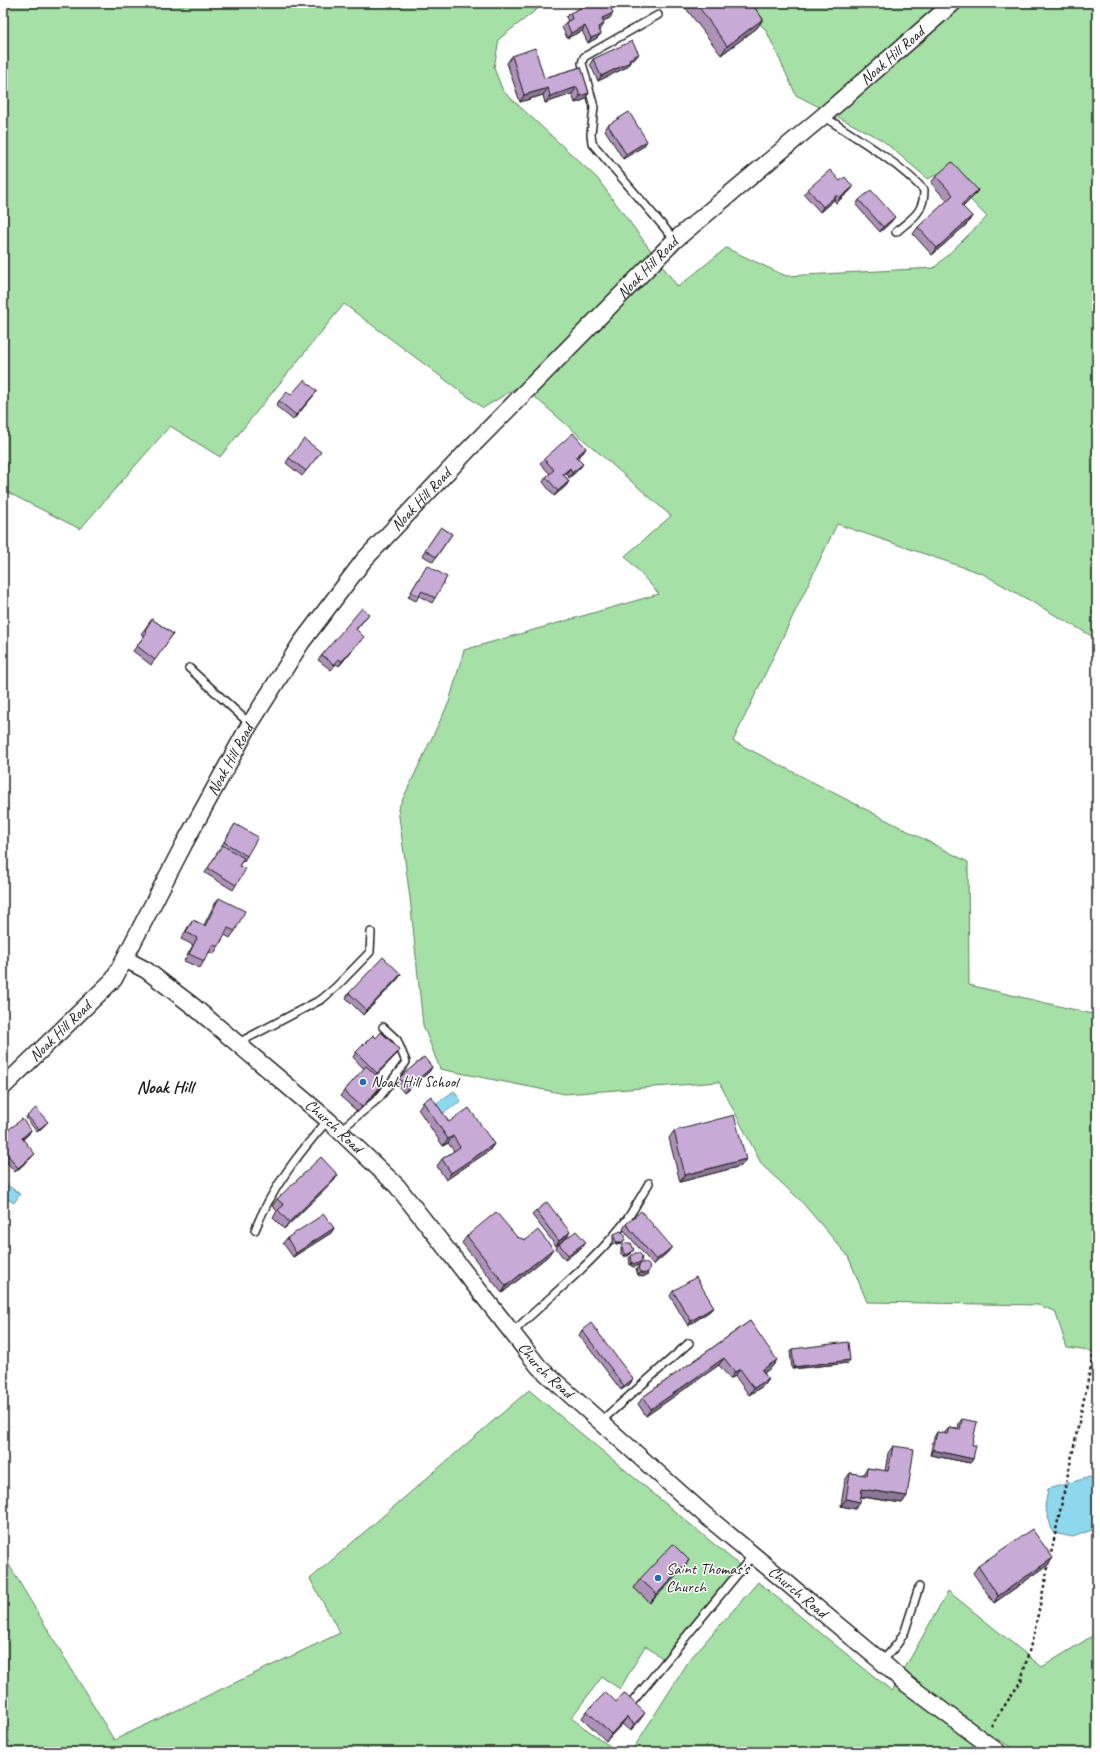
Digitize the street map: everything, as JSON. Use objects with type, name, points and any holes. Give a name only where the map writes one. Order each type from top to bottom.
[{"type":"street","name":"Noak Hill Road","points":[[3,1087],[114,979],[184,844],[250,724],[301,643],[364,560],[468,450],[675,240],[823,116],[953,3]]},
{"type":"street","name":"Church Road","points":[[125,959],[146,970],[193,1006],[328,1120],[397,1186],[538,1368],[705,1515],[904,1682],[998,1752]]},
{"type":"lane","points":[[658,15],[584,57],[582,63],[594,107],[591,134],[592,143],[675,240]]},
{"type":"lane","points":[[823,116],[880,153],[911,177],[924,190],[924,202],[917,214],[896,232]]},
{"type":"lane","points":[[189,668],[250,724]]},
{"type":"lane","points":[[237,1044],[322,999],[336,987],[370,952],[371,932]]},
{"type":"lane","points":[[339,1131],[380,1098],[406,1062],[398,1040],[383,1027]]},
{"type":"lane","points":[[254,1230],[272,1194],[328,1120]]},
{"type":"lane","points":[[512,1333],[572,1278],[604,1246],[628,1217],[648,1183]]},
{"type":"lane","points":[[600,1422],[689,1343]]},
{"type":"lane","points":[[634,1700],[753,1555]]},
{"type":"lane","points":[[882,1662],[898,1643],[905,1631],[919,1587]]},
{"type":"path","points":[[982,1741],[1020,1681],[1034,1633],[1097,1338]]},
{"type":"green space","points":[[3,3],[545,3],[499,39],[494,68],[503,91],[597,178],[678,287],[726,248],[786,276],[934,268],[987,217],[943,171],[928,179],[882,140],[796,95],[766,30],[738,3],[1097,3],[1097,639],[983,574],[837,524],[733,741],[968,862],[969,985],[1097,1015],[1097,1352],[1067,1348],[1055,1311],[1038,1305],[867,1302],[848,1256],[800,1200],[762,1165],[719,1082],[565,1094],[440,1069],[423,1025],[410,898],[398,809],[449,702],[464,650],[659,594],[625,556],[671,516],[521,385],[483,408],[344,304],[220,457],[170,426],[80,529],[5,491],[3,493]]},
{"type":"green space","points":[[529,1390],[744,1569],[665,1660],[645,1646],[620,1689],[602,1677],[571,1718],[618,1752],[3,1752],[3,1555],[114,1740],[340,1633],[310,1579]]},
{"type":"green space","points":[[758,1582],[892,1691],[948,1591],[1042,1667],[1097,1633],[1097,1752],[1019,1752],[997,1739],[987,1752],[631,1752],[690,1659]]},
{"type":"water","points":[[454,1091],[461,1101],[441,1115],[434,1105]]},
{"type":"water","points":[[3,1182],[20,1194],[14,1203],[3,1196]]},
{"type":"water","points":[[1097,1475],[1097,1528],[1073,1537],[1053,1533],[1045,1507],[1048,1489]]},
{"type":"building","points":[[591,3],[599,3],[601,8],[609,4],[613,13],[602,18],[604,24],[598,27],[601,34],[591,38],[585,26],[571,33],[566,22],[572,19],[570,13]]},
{"type":"building","points":[[696,3],[751,3],[763,19],[727,46]]},
{"type":"building","points":[[632,41],[639,54],[629,59],[630,62],[601,76],[593,59]]},
{"type":"building","points":[[535,48],[544,78],[581,67],[589,93],[580,96],[577,87],[550,96],[548,88],[524,95],[512,56]]},
{"type":"building","points":[[629,112],[647,141],[626,154],[608,125]]},
{"type":"building","points":[[952,162],[978,190],[961,205],[972,216],[937,248],[918,227],[953,195],[936,176]]},
{"type":"building","points":[[830,170],[840,181],[845,177],[853,187],[840,198],[837,195],[823,207],[808,189]]},
{"type":"building","points":[[871,190],[895,217],[883,227],[859,200]]},
{"type":"building","points":[[304,380],[317,391],[296,415],[279,401],[287,392],[291,395]]},
{"type":"building","points":[[573,433],[586,448],[576,457],[583,464],[572,473],[570,468],[563,474],[569,481],[558,491],[546,477],[554,470],[544,459]]},
{"type":"building","points":[[304,439],[321,452],[306,471],[289,458]]},
{"type":"building","points":[[441,527],[452,534],[436,557],[425,550]]},
{"type":"building","points":[[427,565],[447,577],[435,598],[422,591],[419,596],[411,592]]},
{"type":"building","points":[[362,608],[369,614],[356,629],[364,637],[342,661],[339,659],[334,665],[322,655]]},
{"type":"building","points":[[152,619],[173,634],[155,660],[137,646],[147,632],[145,630]]},
{"type":"building","points":[[235,824],[258,837],[247,856],[224,842]]},
{"type":"building","points":[[222,845],[244,858],[239,866],[246,869],[236,885],[208,868]]},
{"type":"building","points":[[219,898],[245,911],[235,931],[228,928],[218,947],[213,945],[204,961],[189,954],[197,938],[186,932],[193,920],[205,926]]},
{"type":"building","points":[[383,957],[401,974],[367,1010],[349,993]]},
{"type":"building","points":[[381,1032],[400,1050],[377,1073],[356,1052],[373,1035],[376,1038]]},
{"type":"building","points":[[424,1057],[432,1067],[408,1088],[399,1078]]},
{"type":"building","points":[[366,1066],[379,1078],[377,1081],[382,1085],[362,1107],[344,1091]]},
{"type":"building","points":[[431,1096],[449,1122],[469,1108],[494,1144],[451,1173],[442,1159],[460,1147],[453,1136],[448,1139],[423,1102]]},
{"type":"building","points":[[36,1108],[48,1122],[39,1129],[27,1116]]},
{"type":"building","points":[[734,1115],[746,1159],[685,1175],[674,1131]]},
{"type":"building","points":[[22,1119],[31,1130],[22,1138],[35,1154],[18,1168],[7,1154],[3,1158],[3,1134]]},
{"type":"building","points":[[321,1157],[338,1175],[289,1222],[278,1210],[284,1205],[277,1199]]},
{"type":"building","points":[[547,1202],[570,1232],[559,1241],[536,1211]]},
{"type":"building","points":[[641,1211],[672,1247],[656,1260],[626,1224]]},
{"type":"building","points":[[496,1212],[517,1237],[526,1240],[538,1230],[553,1249],[506,1286],[467,1236]]},
{"type":"building","points":[[324,1214],[334,1228],[296,1253],[287,1238]]},
{"type":"building","points":[[576,1231],[586,1242],[568,1255],[559,1244]]},
{"type":"building","points":[[621,1231],[625,1235],[625,1239],[623,1242],[617,1242],[614,1234]]},
{"type":"building","points":[[625,1243],[631,1243],[634,1250],[629,1254],[625,1254],[623,1251],[622,1246]]},
{"type":"building","points":[[635,1253],[639,1253],[642,1256],[641,1262],[635,1264],[632,1263],[631,1256]]},
{"type":"building","points":[[644,1262],[648,1264],[650,1268],[648,1272],[644,1274],[640,1272],[638,1268],[640,1264]]},
{"type":"building","points":[[696,1277],[714,1307],[691,1321],[673,1291]]},
{"type":"building","points":[[750,1321],[777,1360],[762,1370],[768,1379],[754,1388],[740,1369],[735,1372],[724,1358],[651,1409],[643,1397]]},
{"type":"building","points":[[591,1323],[633,1379],[624,1386],[582,1330]]},
{"type":"building","points":[[848,1342],[850,1360],[794,1367],[792,1349]]},
{"type":"building","points":[[962,1419],[977,1422],[972,1445],[976,1445],[973,1459],[933,1450],[937,1432],[947,1434],[949,1428],[960,1430]]},
{"type":"building","points":[[893,1446],[914,1449],[907,1496],[862,1489],[860,1502],[846,1499],[850,1473],[866,1475],[867,1468],[888,1471]]},
{"type":"building","points":[[1032,1529],[1053,1558],[998,1596],[978,1566]]},
{"type":"building","name":"Saint Thomas's Church","points":[[673,1544],[689,1560],[657,1594],[640,1579]]},
{"type":"building","points":[[606,1692],[616,1702],[624,1693],[645,1713],[634,1724],[627,1717],[611,1734],[587,1711]]},
{"type":"place","name":"Noak Hill School","points":[[363,1082]]},
{"type":"place","name":"Saint Thomas's Church","points":[[658,1578]]},
{"type":"district","name":"Noak Hill","points":[[165,1087]]}]
